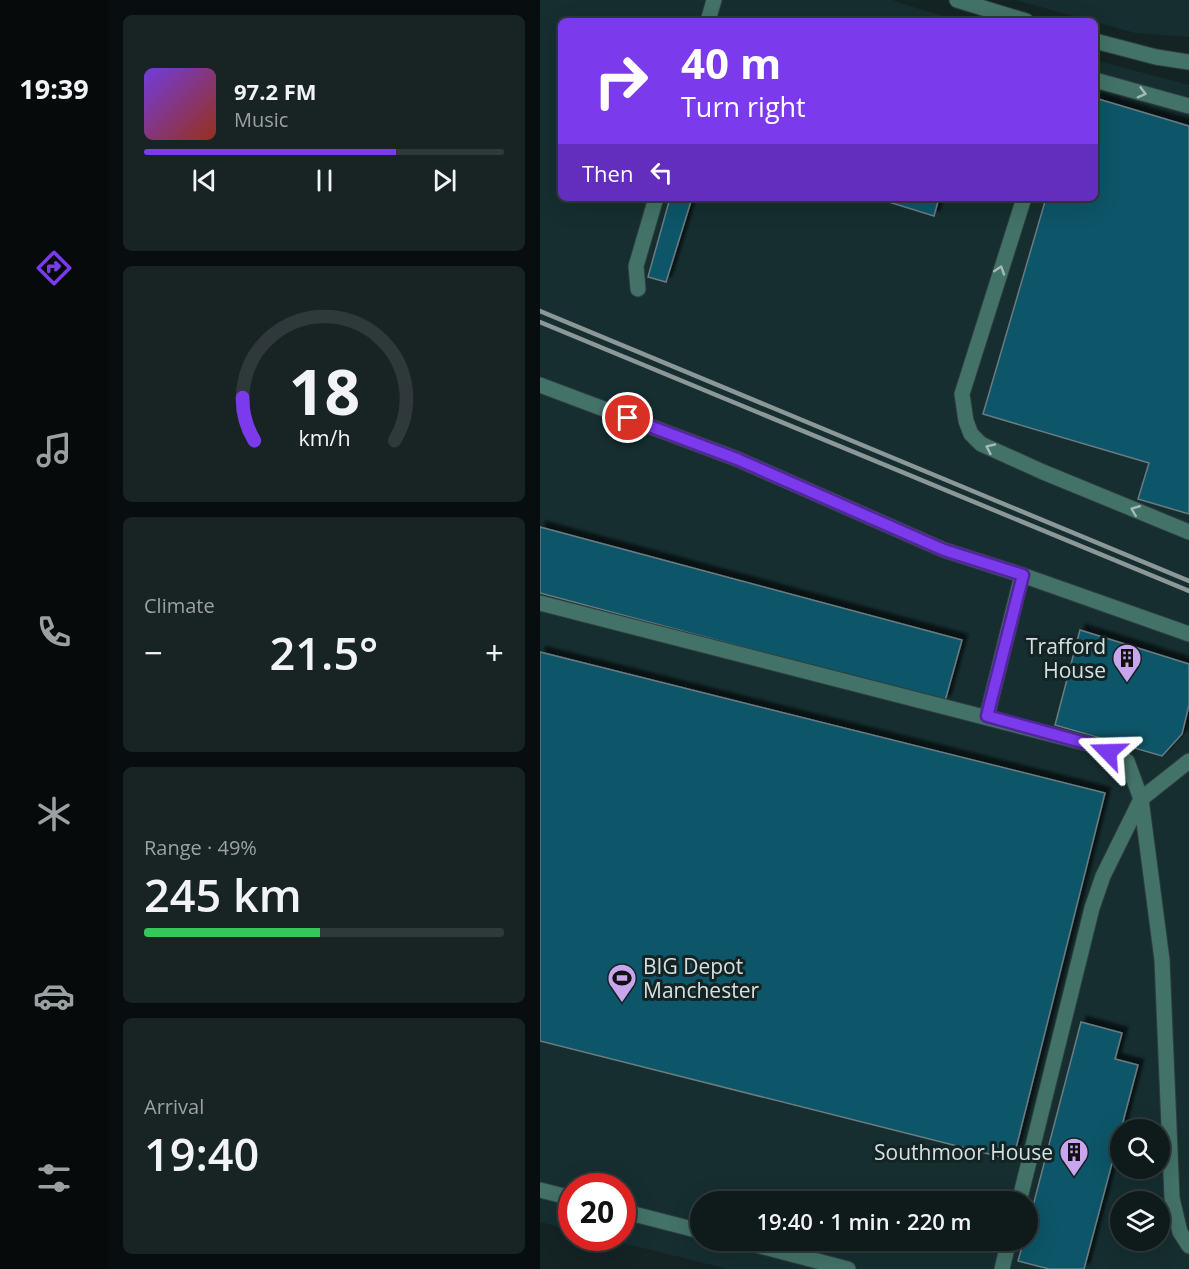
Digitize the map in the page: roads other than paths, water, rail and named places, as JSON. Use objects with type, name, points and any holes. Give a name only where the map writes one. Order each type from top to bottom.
[{"type":"street","points":[[709,18],[714,0]]},
{"type":"street","points":[[957,0],[1016,18]]},
{"type":"street","points":[[1098,42],[1155,57],[1189,62]]},
{"type":"street","points":[[1098,81],[1189,106]]},
{"type":"street","points":[[638,289],[636,266],[655,201]]},
{"type":"street","points":[[1023,201],[962,394],[963,410],[971,434],[981,444],[1043,472],[1189,532]]},
{"type":"street","points":[[540,385],[737,459],[944,550],[1023,575],[1189,634]]},
{"type":"street","points":[[987,716],[1023,575]]},
{"type":"street","points":[[540,603],[987,716],[1089,744],[1126,760],[1141,799],[1162,960],[1172,1198],[1180,1232],[1189,1246]]},
{"type":"street","points":[[1022,1191],[1092,908],[1103,876],[1141,799],[1189,761]]},
{"type":"street","points":[[540,1190],[558,1194]]},
{"type":"street","points":[[636,1215],[690,1228]]},
{"type":"street","points":[[780,1251],[848,1269]]},
{"type":"street","points":[[1002,1269],[1006,1251]]},
{"type":"railway","points":[[540,311],[1189,581]]},
{"type":"railway","points":[[540,322],[1189,591]]},
{"type":"place","name":"Trafford House","points":[[1127,684]]},
{"type":"place","name":"BIG Depot Manchester","points":[[622,1004]]},
{"type":"place","name":"Southmoor House","points":[[1074,1178]]}]
